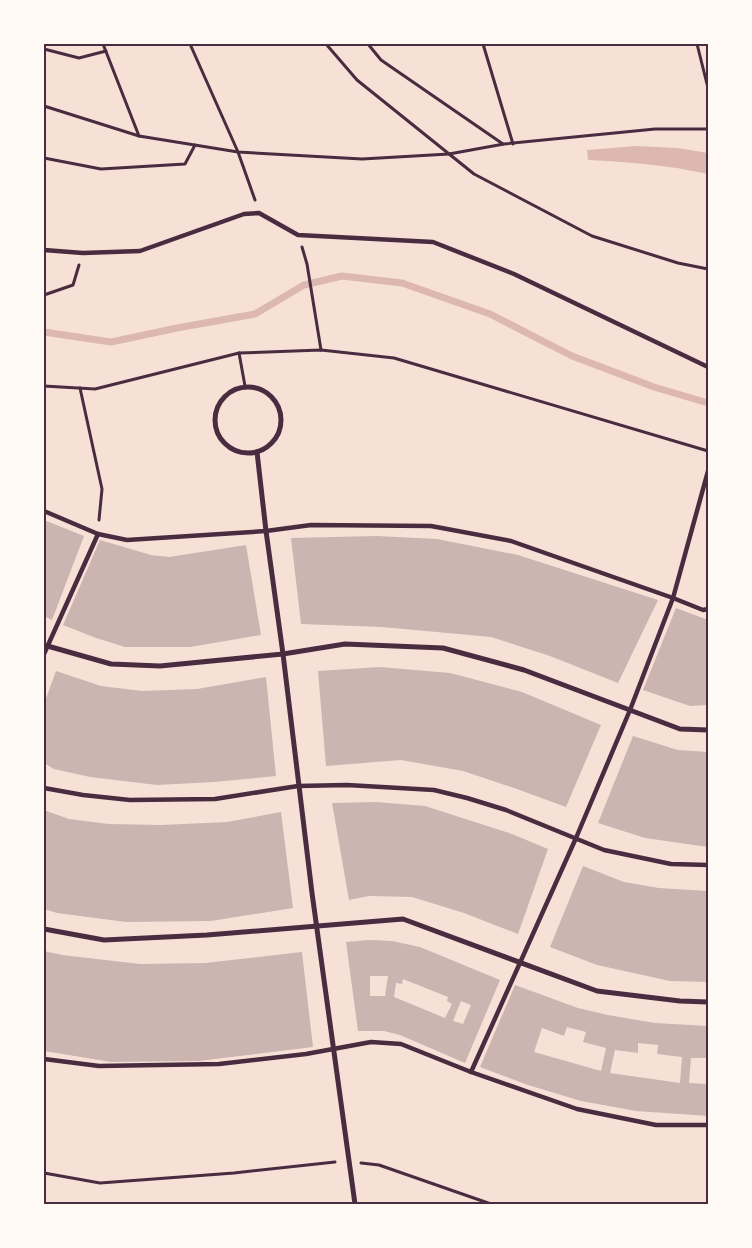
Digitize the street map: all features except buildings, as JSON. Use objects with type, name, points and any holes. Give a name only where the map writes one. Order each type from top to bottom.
[{"type":"street","points":[[44,250],[83,253],[140,251],[244,214],[259,214],[298,235],[433,242],[514,274],[708,367]]},
{"type":"street","points":[[246,386],[266,392],[274,399],[279,409],[281,420],[280,430],[275,440],[267,448],[257,452],[246,453],[230,448],[218,436],[214,425],[214,414],[222,399],[234,389],[246,386]]},
{"type":"street","points":[[257,452],[316,926],[355,1204]]},
{"type":"street","points":[[472,1072],[576,838],[630,710],[673,598],[708,471]]},
{"type":"street","points":[[44,511],[98,534],[127,540],[266,531],[311,525],[431,526],[511,541],[703,610],[708,609]]},
{"type":"street","points":[[44,654],[45,645],[98,534]]},
{"type":"street","points":[[45,645],[111,664],[160,666],[283,654],[345,644],[443,648],[524,670],[680,729],[708,730]]},
{"type":"street","points":[[44,788],[120,799],[158,800],[215,799],[298,786],[357,785],[434,790],[506,810],[604,850],[639,859],[671,864],[708,865]]},
{"type":"street","points":[[44,930],[104,940],[207,935],[403,919],[598,991],[680,1001],[708,1002]]},
{"type":"street","points":[[44,1059],[99,1066],[219,1064],[306,1054],[371,1042],[401,1044],[472,1072],[577,1109],[656,1125],[708,1125]]},
{"type":"path","points":[[103,44],[139,136]]},
{"type":"path","points":[[190,44],[238,152],[259,214]]},
{"type":"path","points":[[326,44],[358,80],[474,174],[592,236],[678,263],[708,270]]},
{"type":"path","points":[[368,44],[381,60],[504,144]]},
{"type":"path","points":[[483,44],[513,144]]},
{"type":"path","points":[[697,44],[708,88]]},
{"type":"path","points":[[44,49],[78,58],[106,51]]},
{"type":"path","points":[[44,106],[139,136],[238,152],[362,159],[449,154],[504,144],[655,129],[708,129]]},
{"type":"path","points":[[44,158],[101,168],[185,164],[195,145]]},
{"type":"path","points":[[44,294],[73,285],[83,253]]},
{"type":"path","points":[[307,264],[321,350]]},
{"type":"path","points":[[44,386],[95,389],[239,353],[321,350],[394,358],[708,451]]},
{"type":"path","points":[[239,353],[246,386]]},
{"type":"path","points":[[80,388],[102,489],[98,534]]},
{"type":"path","points":[[44,1172],[100,1183],[234,1173],[349,1161],[379,1165],[491,1204]]},
{"type":"shaded area","points":[[636,146],[678,148],[708,153],[708,174],[648,164],[588,160],[587,150]]},
{"type":"waterway","points":[[44,332],[111,342],[255,314],[304,285],[342,276],[402,283],[490,314],[572,356],[654,387],[708,403]]}]
